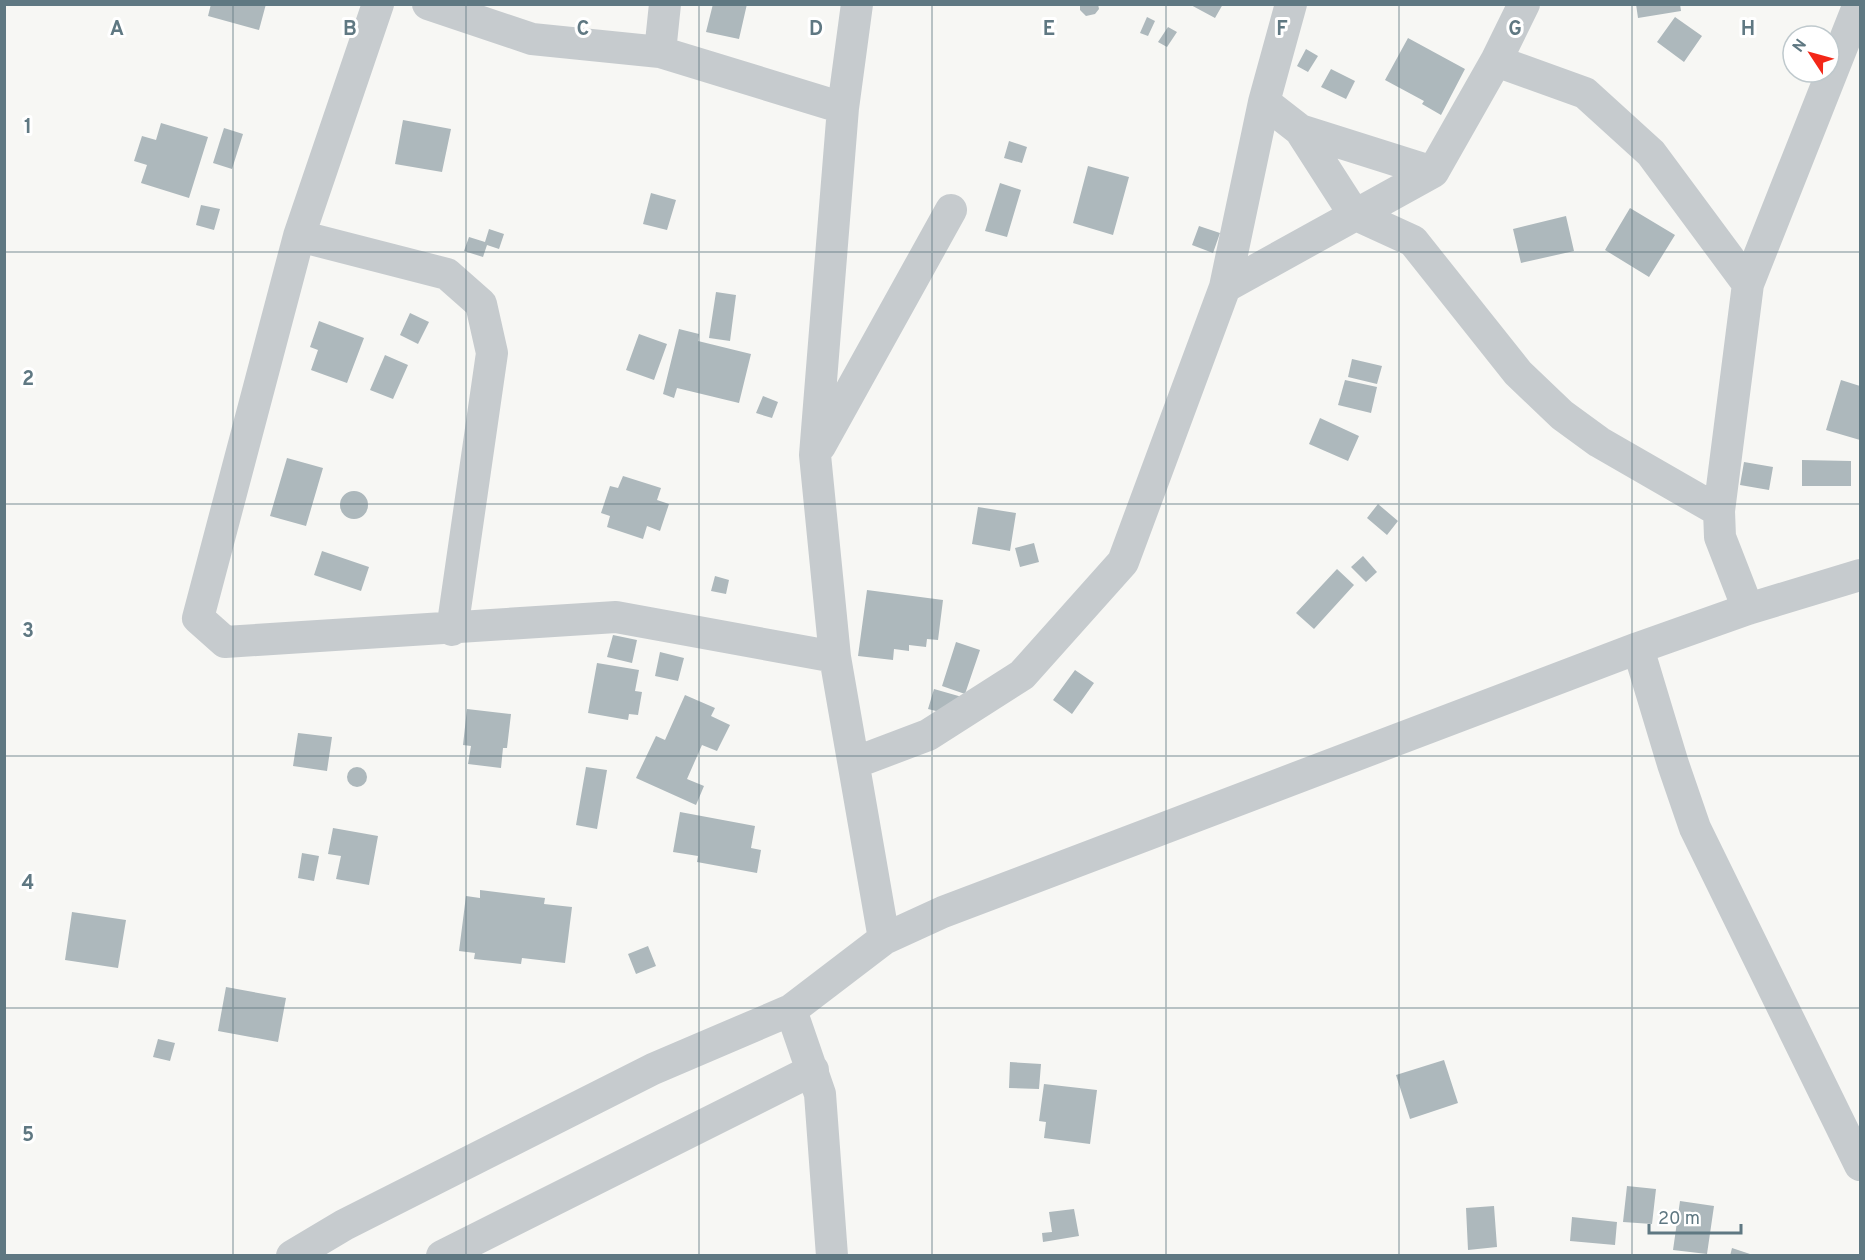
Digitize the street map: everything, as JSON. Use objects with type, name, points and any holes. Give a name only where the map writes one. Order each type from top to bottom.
[{"type":"street","points":[[378,4],[299,236],[198,618],[225,642],[452,630],[616,617],[835,657]]},
{"type":"street","points":[[428,4],[532,39],[660,52],[843,108]]},
{"type":"street","points":[[660,52],[665,4]]},
{"type":"street","points":[[857,4],[843,108],[816,455],[835,657],[884,939]]},
{"type":"street","points":[[854,763],[928,735],[1022,675],[1123,562],[1225,286],[1264,102],[1291,4]]},
{"type":"street","points":[[1225,286],[1433,172],[1496,61],[1524,4]]},
{"type":"street","points":[[1748,609],[1720,537],[1719,511],[1748,284],[1859,4]]},
{"type":"street","points":[[1496,61],[1585,93],[1651,153],[1748,284]]},
{"type":"street","points":[[1264,102],[1300,130],[1354,214],[1413,241],[1518,373],[1562,415],[1599,442],[1719,511]]},
{"type":"street","points":[[1300,130],[1433,172]]},
{"type":"street","points":[[816,455],[951,210]]},
{"type":"street","points":[[299,236],[447,274],[481,304],[492,353],[452,630]]},
{"type":"street","points":[[292,1256],[344,1226],[653,1069],[791,1010],[884,939],[954,908],[1638,648],[1748,609],[1860,575]]},
{"type":"street","points":[[1638,648],[1672,764],[1695,828],[1860,1165]]},
{"type":"street","points":[[791,1010],[813,1070],[822,1105],[832,1256]]},
{"type":"street","points":[[442,1256],[813,1070]]},
{"type":"building","points":[[211,4],[266,4],[259,30],[208,16]]},
{"type":"building","points":[[713,4],[747,4],[739,39],[706,32]]},
{"type":"building","points":[[1080,4],[1098,4],[1099,9],[1095,14],[1086,16],[1080,10]]},
{"type":"building","points":[[1189,4],[1223,4],[1215,18]]},
{"type":"building","points":[[1636,4],[1680,4],[1681,11],[1638,18]]},
{"type":"building","points":[[1147,17],[1155,21],[1148,36],[1140,33]]},
{"type":"building","points":[[1675,17],[1702,36],[1684,62],[1657,42]]},
{"type":"building","points":[[1168,27],[1177,32],[1167,47],[1158,42]]},
{"type":"building","points":[[1408,38],[1465,69],[1441,115],[1422,104],[1424,101],[1385,80]]},
{"type":"building","points":[[1306,49],[1318,56],[1308,72],[1297,66]]},
{"type":"building","points":[[1331,69],[1355,81],[1346,99],[1321,87]]},
{"type":"building","points":[[403,120],[451,129],[442,172],[395,164]]},
{"type":"building","points":[[161,123],[208,137],[189,198],[141,183],[147,165],[134,161],[142,136],[156,140]]},
{"type":"building","points":[[224,128],[243,134],[232,169],[213,163]]},
{"type":"building","points":[[1009,141],[1027,147],[1022,163],[1004,158]]},
{"type":"building","points":[[1088,166],[1129,177],[1113,235],[1073,223]]},
{"type":"building","points":[[1000,183],[1021,190],[1007,237],[985,231]]},
{"type":"building","points":[[651,193],[676,200],[667,230],[643,224]]},
{"type":"building","points":[[201,205],[220,209],[214,230],[196,225]]},
{"type":"building","points":[[1630,208],[1675,235],[1649,277],[1605,250]]},
{"type":"building","points":[[1566,216],[1574,251],[1521,263],[1513,229]]},
{"type":"building","points":[[1199,226],[1220,233],[1213,253],[1192,245]]},
{"type":"building","points":[[489,229],[504,234],[499,249],[487,245],[483,257],[464,251],[469,237],[485,242]]},
{"type":"building","points":[[716,292],[736,295],[730,341],[709,338]]},
{"type":"building","points":[[410,313],[429,322],[418,344],[400,335]]},
{"type":"building","points":[[319,321],[364,338],[347,383],[311,370],[318,350],[310,347]]},
{"type":"building","points":[[679,329],[699,334],[698,341],[751,354],[739,403],[677,388],[674,398],[663,394]]},
{"type":"building","points":[[639,334],[667,344],[654,380],[626,370]]},
{"type":"building","points":[[385,355],[408,365],[393,399],[370,390]]},
{"type":"building","points":[[1352,359],[1382,366],[1377,384],[1348,377]]},
{"type":"building","points":[[1345,380],[1377,387],[1371,413],[1338,405]]},
{"type":"building","points":[[1841,380],[1860,386],[1860,440],[1826,430]]},
{"type":"building","points":[[763,396],[778,402],[772,418],[756,413]]},
{"type":"building","points":[[1320,418],[1359,436],[1348,461],[1309,444]]},
{"type":"building","points":[[287,458],[323,468],[306,526],[270,516]]},
{"type":"building","points":[[1802,460],[1851,461],[1851,486],[1802,486]]},
{"type":"building","points":[[1744,462],[1773,467],[1769,490],[1740,485]]},
{"type":"building","points":[[623,476],[661,488],[657,500],[669,504],[660,531],[647,526],[643,539],[607,527],[610,516],[601,513],[610,486],[618,488]]},
{"type":"building","points":[[354,491],[364,495],[368,505],[364,515],[354,519],[344,515],[340,505],[344,495]]},
{"type":"building","points":[[1378,504],[1398,521],[1387,535],[1367,518]]},
{"type":"building","points":[[978,507],[1016,513],[1010,551],[972,544]]},
{"type":"building","points":[[1034,543],[1039,562],[1020,567],[1015,548]]},
{"type":"building","points":[[322,551],[369,567],[361,591],[314,575]]},
{"type":"building","points":[[1363,556],[1377,572],[1366,582],[1351,567]]},
{"type":"building","points":[[1337,569],[1354,585],[1314,629],[1296,613]]},
{"type":"building","points":[[715,576],[729,580],[726,594],[711,591]]},
{"type":"building","points":[[867,590],[943,600],[938,640],[927,639],[926,647],[909,645],[909,651],[894,649],[893,660],[858,656]]},
{"type":"building","points":[[613,635],[637,640],[632,663],[607,657]]},
{"type":"building","points":[[956,642],[980,650],[965,694],[942,686]]},
{"type":"building","points":[[660,652],[684,658],[678,681],[655,676]]},
{"type":"building","points":[[597,663],[639,670],[635,691],[642,692],[638,715],[629,714],[628,720],[588,713]]},
{"type":"building","points":[[1075,670],[1094,683],[1072,714],[1053,700]]},
{"type":"building","points":[[934,689],[962,697],[956,716],[928,709]]},
{"type":"building","points":[[685,695],[715,708],[711,716],[730,725],[717,751],[702,745],[687,779],[704,786],[696,805],[636,778],[656,736],[665,740]]},
{"type":"building","points":[[467,709],[511,714],[507,748],[503,748],[501,768],[468,764],[471,746],[463,745]]},
{"type":"building","points":[[298,733],[332,737],[327,771],[293,766]]},
{"type":"building","points":[[357,767],[364,770],[367,777],[364,784],[357,787],[350,784],[347,777],[350,770]]},
{"type":"building","points":[[586,767],[607,770],[597,829],[576,825]]},
{"type":"building","points":[[680,812],[755,826],[751,848],[761,850],[757,873],[697,862],[698,856],[673,852]]},
{"type":"building","points":[[333,828],[378,836],[369,885],[336,879],[341,856],[328,854]]},
{"type":"building","points":[[302,853],[319,856],[314,881],[298,878]]},
{"type":"building","points":[[480,890],[545,898],[544,904],[572,907],[565,963],[522,958],[521,964],[474,959],[475,953],[459,951],[466,896],[480,898]]},
{"type":"building","points":[[72,912],[126,920],[118,968],[65,960]]},
{"type":"building","points":[[648,946],[656,966],[636,974],[628,954]]},
{"type":"building","points":[[226,987],[286,998],[278,1042],[218,1031]]},
{"type":"building","points":[[158,1039],[175,1043],[170,1061],[153,1057]]},
{"type":"building","points":[[1444,1060],[1458,1103],[1410,1119],[1396,1075]]},
{"type":"building","points":[[1010,1062],[1041,1064],[1039,1089],[1009,1088]]},
{"type":"building","points":[[1044,1084],[1097,1090],[1090,1144],[1044,1138],[1046,1122],[1039,1121]]},
{"type":"building","points":[[1627,1186],[1656,1189],[1652,1224],[1623,1222]]},
{"type":"building","points":[[1680,1201],[1714,1206],[1707,1254],[1673,1250]]},
{"type":"building","points":[[1494,1206],[1497,1247],[1468,1250],[1466,1208]]},
{"type":"building","points":[[1074,1209],[1079,1236],[1043,1242],[1042,1233],[1052,1232],[1049,1212]]},
{"type":"building","points":[[1572,1217],[1617,1222],[1615,1245],[1570,1241]]},
{"type":"building","points":[[1732,1248],[1753,1255],[1753,1256],[1730,1256]]}]
